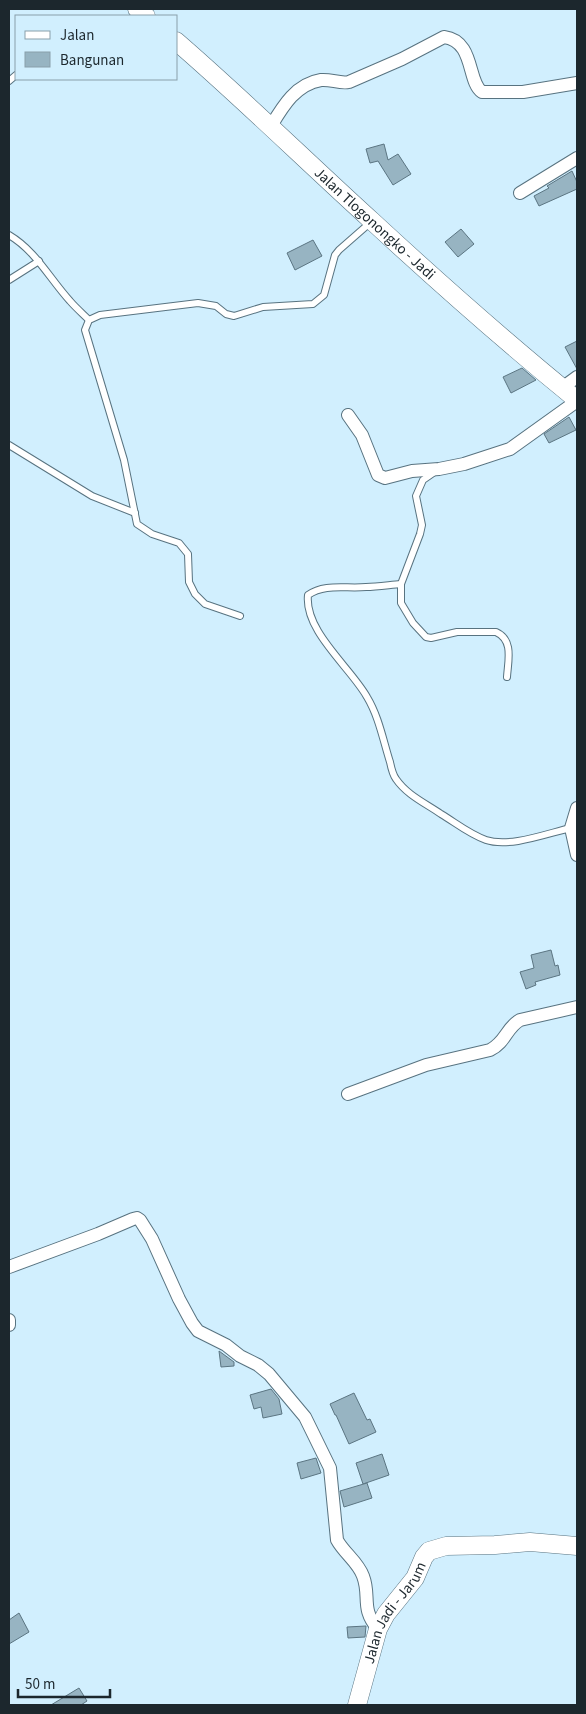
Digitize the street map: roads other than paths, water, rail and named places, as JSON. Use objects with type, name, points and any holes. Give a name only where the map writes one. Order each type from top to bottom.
[{"type":"street","points":[[271,126],[293,94],[312,83],[322,80],[349,82],[402,59],[444,37],[460,46],[470,64],[477,88],[482,92],[523,92],[577,83]]},
{"type":"street","name":"Jalan Tlogonongko - Jadi","points":[[178,43],[271,126],[372,221],[577,401]]},
{"type":"street","points":[[520,193],[577,158]]},
{"type":"street","points":[[562,388],[577,377]]},
{"type":"street","points":[[348,415],[362,435],[375,469],[382,477],[464,464],[510,449],[577,401]]},
{"type":"street","points":[[577,808],[572,828],[577,855]]},
{"type":"street","points":[[348,1094],[426,1065],[490,1050],[498,1046],[514,1023],[577,1006]]},
{"type":"street","points":[[9,1267],[91,1237],[133,1219],[137,1218],[140,1220],[152,1240],[187,1315],[198,1331],[258,1365],[269,1374],[305,1418],[330,1468],[337,1540],[357,1565],[363,1576],[366,1607],[371,1621],[378,1629]]},
{"type":"street","points":[[9,1320],[9,1325]]},
{"type":"street","name":"Jalan Jadi - Jarum","points":[[357,1705],[378,1629],[390,1608],[415,1578],[424,1557],[429,1551],[446,1546],[530,1542],[577,1546]]},
{"type":"lane","points":[[240,616],[205,604],[195,594],[189,582],[188,554],[179,543],[152,534],[138,524],[124,460],[85,330],[89,320],[100,315],[198,304],[216,306],[226,314],[234,316],[263,307],[313,304],[324,295],[335,255],[372,221]]},
{"type":"lane","points":[[9,235],[19,241],[39,261],[69,300],[89,320]]},
{"type":"lane","points":[[9,280],[39,261]]},
{"type":"lane","points":[[9,445],[92,496],[135,513]]},
{"type":"lane","points":[[439,469],[423,480],[418,488],[416,496],[422,525],[401,584],[401,603],[413,623],[426,636],[431,638],[471,631],[501,634],[507,641],[510,653],[507,677]]},
{"type":"lane","points":[[401,584],[364,588],[332,587],[316,590],[308,595],[307,604],[316,627],[332,652],[367,697],[379,723],[395,779],[414,798],[460,828],[488,840],[508,843],[572,828]]}]
